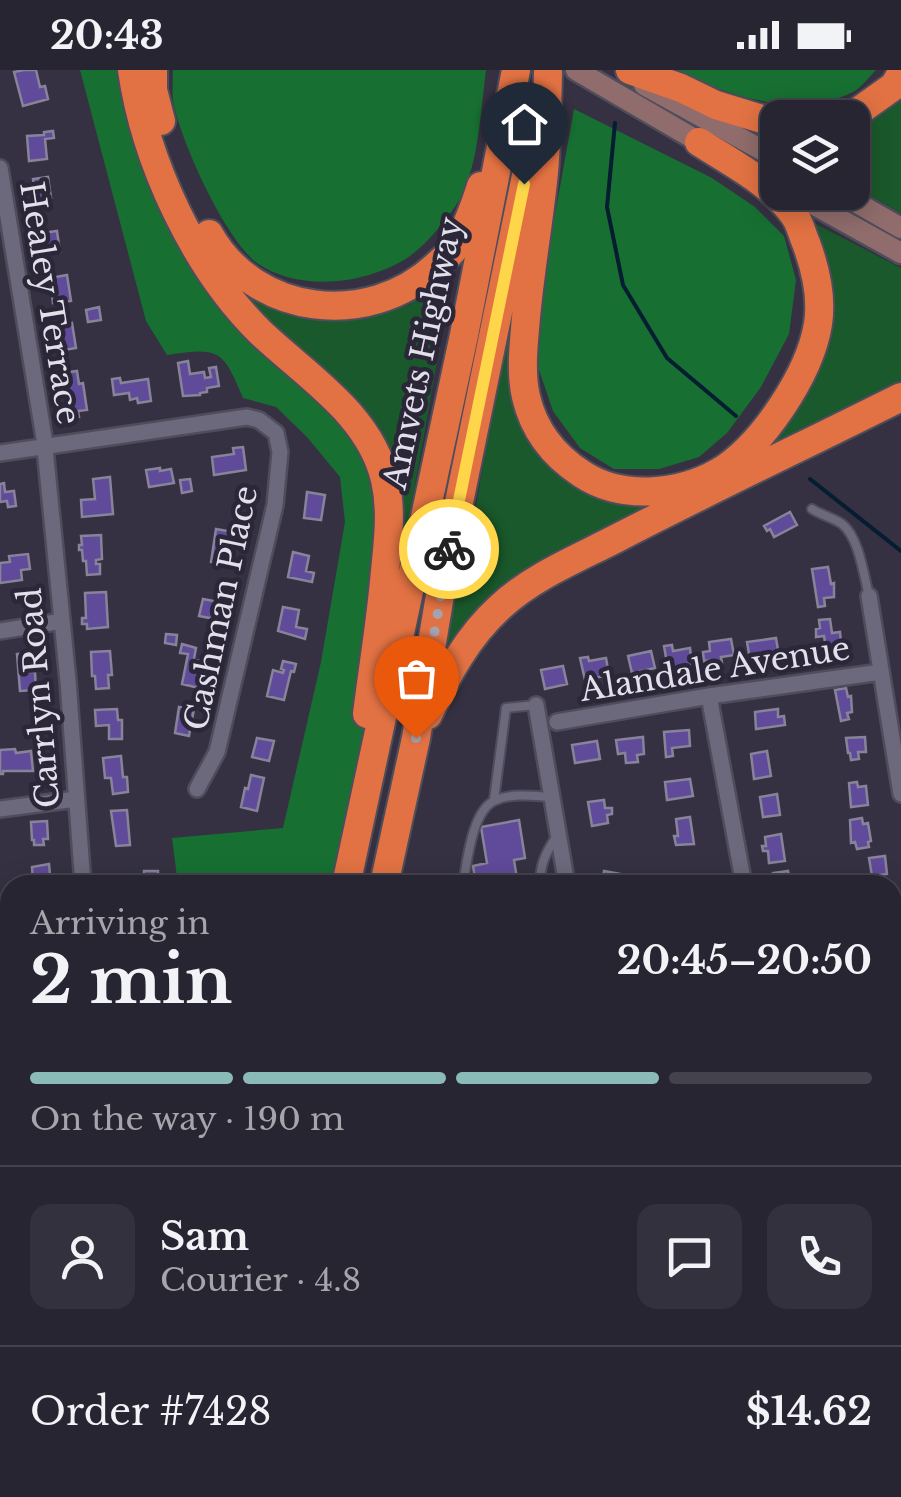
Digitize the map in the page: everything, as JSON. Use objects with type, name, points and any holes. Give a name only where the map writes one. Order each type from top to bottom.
[{"type":"highway","points":[[132,70],[150,145],[173,202],[204,260],[259,331],[360,425],[378,459],[385,482],[389,530],[362,757],[362,805]]},
{"type":"highway","points":[[153,70],[153,90],[168,145],[192,204],[233,267],[262,288],[294,301],[336,306],[370,303],[401,291],[453,250],[476,200],[514,80]]},
{"type":"highway","points":[[630,70],[760,118]]},
{"type":"highway","points":[[565,72],[544,170],[529,278],[523,376],[533,418],[560,460],[612,488],[661,491],[688,486],[720,471],[771,422],[793,389],[818,324],[818,295],[811,257],[797,218],[771,188],[699,142]]},
{"type":"highway","name":"Amvets Highway","points":[[386,875],[493,330],[565,72]]},
{"type":"highway","points":[[870,103],[894,86],[901,74]]},
{"type":"highway","name":"Amvets Highway","points":[[348,875],[514,80]]},
{"type":"highway","points":[[416,738],[475,632],[503,604],[538,580],[642,525],[901,397]]},
{"type":"main road","points":[[618,70],[760,149]]},
{"type":"main road","points":[[565,72],[760,175]]},
{"type":"main road","points":[[823,210],[901,253]]},
{"type":"main road","points":[[870,210],[901,228]]},
{"type":"street","name":"Healey Terrace","points":[[0,168],[45,447]]},
{"type":"street","name":"Cashman Place","points":[[45,447],[247,418],[259,420],[276,434],[280,452],[276,504],[218,752],[198,789]]},
{"type":"street","points":[[0,453],[45,447]]},
{"type":"street","name":"Carrlyn Road","points":[[45,447],[82,875]]},
{"type":"street","points":[[868,596],[901,794]]},
{"type":"street","points":[[0,630],[62,621]]},
{"type":"street","name":"Alandale Avenue","points":[[558,722],[882,672]]},
{"type":"street","points":[[709,696],[742,875]]},
{"type":"street","points":[[536,705],[566,875]]},
{"type":"street","points":[[0,809],[76,799]]},
{"type":"lane","points":[[812,510],[841,523],[848,531],[860,556],[868,596]]},
{"type":"lane","points":[[494,800],[506,708],[536,705]]},
{"type":"lane","points":[[465,875],[476,824],[481,812],[494,800],[552,797]]},
{"type":"lane","points":[[540,875],[545,854],[559,834]]},
{"type":"green space","points":[[80,70],[132,70],[204,260],[378,459],[383,592],[362,757],[334,875],[177,875],[172,838],[283,828],[321,662],[345,522],[340,477],[307,437],[276,407],[243,398],[230,370],[217,356],[209,352],[167,355],[146,321]]},
{"type":"green space","points":[[173,70],[486,70],[476,147],[464,191],[433,235],[393,266],[334,281],[293,278],[274,272],[244,251],[206,188],[177,118]]},
{"type":"green space","points":[[678,70],[876,70],[853,92],[832,100],[760,100]]},
{"type":"green space","points":[[901,88],[901,213],[870,196],[870,110]]},
{"type":"green space","points":[[574,109],[712,178],[755,207],[784,236],[796,280],[789,334],[761,387],[727,433],[699,457],[659,469],[614,469],[580,448],[553,411],[539,370],[535,326]]},
{"type":"green space","points":[[806,219],[901,268],[901,383],[729,471],[829,301],[825,254]]},
{"type":"green space","points":[[455,262],[403,552],[399,482],[389,446],[364,413],[268,325],[227,274],[323,316],[367,316],[409,305]]},
{"type":"green space","points":[[510,311],[517,313],[530,437],[559,474],[600,495],[681,495],[578,541],[527,569],[484,602],[448,653],[442,648],[467,557]]},
{"type":"building","points":[[36,70],[48,99],[23,106],[14,72]]},
{"type":"building","points":[[53,131],[54,138],[45,139],[47,159],[29,161],[27,136]]},
{"type":"building","points":[[48,177],[51,198],[36,200],[33,179]]},
{"type":"building","points":[[57,231],[60,252],[45,254],[42,233]]},
{"type":"building","points":[[67,275],[71,301],[53,303],[50,278]]},
{"type":"building","points":[[99,307],[101,320],[88,322],[86,310]]},
{"type":"building","points":[[72,323],[76,348],[58,351],[55,325]]},
{"type":"building","points":[[188,361],[190,374],[204,372],[205,378],[211,377],[209,368],[216,367],[219,386],[207,388],[200,395],[183,396],[178,363]]},
{"type":"building","points":[[77,371],[87,410],[78,411],[79,417],[71,418],[62,373]]},
{"type":"building","points":[[120,378],[121,383],[148,379],[151,401],[138,403],[137,398],[130,400],[129,393],[114,395],[112,379]]},
{"type":"building","points":[[243,447],[246,470],[214,475],[212,457],[234,454],[233,448]]},
{"type":"building","points":[[171,469],[174,483],[149,487],[146,470]]},
{"type":"building","points":[[110,477],[113,514],[82,517],[81,500],[95,499],[93,479]]},
{"type":"building","points":[[190,479],[192,491],[182,493],[180,480]]},
{"type":"building","points":[[4,483],[5,492],[14,491],[16,506],[0,502],[0,484]]},
{"type":"building","points":[[307,492],[325,495],[321,520],[304,518]]},
{"type":"building","points":[[790,512],[797,525],[774,537],[770,529],[767,531],[764,526]]},
{"type":"building","points":[[216,529],[233,532],[228,565],[211,562]]},
{"type":"building","points":[[101,535],[102,559],[96,560],[100,574],[87,575],[86,561],[79,550],[81,536]]},
{"type":"building","points":[[293,552],[309,556],[306,571],[314,573],[312,582],[288,577]]},
{"type":"building","points":[[28,554],[30,569],[21,570],[22,580],[0,583],[0,563],[10,562],[9,556]]},
{"type":"building","points":[[828,567],[834,597],[824,598],[825,606],[818,607],[812,569]]},
{"type":"building","points":[[106,592],[108,627],[87,629],[87,624],[82,624],[82,618],[86,618],[85,593]]},
{"type":"building","points":[[203,599],[219,602],[215,619],[199,616]]},
{"type":"building","points":[[283,607],[299,610],[296,627],[307,629],[305,639],[278,631]]},
{"type":"building","points":[[830,619],[832,633],[840,632],[842,653],[827,655],[824,636],[816,637],[816,629],[820,628],[819,620]]},
{"type":"building","points":[[166,634],[177,635],[176,645],[165,643]]},
{"type":"building","points":[[776,638],[779,656],[750,660],[747,642]]},
{"type":"building","points":[[731,639],[734,655],[721,657],[722,663],[704,661],[703,652],[710,651],[709,642]]},
{"type":"building","points":[[182,644],[196,648],[194,659],[205,662],[199,688],[182,684],[188,654],[180,653]]},
{"type":"building","points":[[672,645],[673,651],[690,648],[692,665],[668,669],[664,646]]},
{"type":"building","points":[[110,651],[109,688],[96,689],[91,652]]},
{"type":"building","points":[[651,651],[655,668],[632,673],[628,656]]},
{"type":"building","points":[[26,653],[27,672],[35,672],[36,690],[20,691],[17,654]]},
{"type":"building","points":[[588,657],[589,661],[606,658],[609,675],[585,680],[580,658]]},
{"type":"building","points":[[283,661],[296,664],[284,700],[267,696],[273,670],[283,673]]},
{"type":"building","points":[[563,666],[567,684],[545,689],[541,670]]},
{"type":"building","points":[[846,688],[852,712],[847,713],[849,719],[841,721],[835,690]]},
{"type":"building","points":[[179,707],[194,709],[189,736],[175,733]]},
{"type":"building","points":[[117,709],[118,720],[122,720],[122,739],[109,739],[109,725],[96,726],[95,710]]},
{"type":"building","points":[[778,709],[778,717],[784,716],[785,725],[756,729],[755,712]]},
{"type":"building","points":[[689,730],[690,746],[672,748],[673,756],[666,757],[664,732]]},
{"type":"building","points":[[643,737],[644,754],[637,755],[638,762],[626,763],[625,753],[618,754],[616,740]]},
{"type":"building","points":[[865,737],[866,752],[858,752],[859,759],[851,760],[846,738]]},
{"type":"building","points":[[257,738],[274,741],[269,761],[252,757]]},
{"type":"building","points":[[597,741],[600,759],[575,763],[572,745]]},
{"type":"building","points":[[15,749],[16,753],[31,751],[33,771],[0,774],[0,750]]},
{"type":"building","points":[[767,751],[771,776],[754,779],[751,754]]},
{"type":"building","points":[[121,756],[128,792],[113,794],[111,778],[105,778],[103,758]]},
{"type":"building","points":[[251,775],[264,778],[257,811],[241,807]]},
{"type":"building","points":[[690,779],[693,796],[667,800],[665,782]]},
{"type":"building","points":[[857,782],[858,787],[866,786],[868,805],[851,807],[849,783]]},
{"type":"building","points":[[777,794],[780,815],[763,817],[760,797]]},
{"type":"building","points":[[604,800],[605,808],[612,808],[612,814],[607,815],[608,823],[592,826],[588,802]]},
{"type":"building","points":[[127,810],[130,845],[116,846],[111,811]]},
{"type":"building","points":[[690,817],[694,844],[676,845],[676,819]]},
{"type":"building","points":[[862,818],[863,824],[868,823],[871,841],[869,847],[857,849],[855,842],[851,843],[850,820]]},
{"type":"building","points":[[519,820],[525,858],[514,860],[516,875],[474,875],[473,866],[487,863],[481,827]]},
{"type":"building","points":[[47,821],[48,839],[43,839],[44,845],[34,845],[31,822]]},
{"type":"building","points":[[781,834],[785,861],[769,863],[768,851],[763,851],[762,846],[766,846],[765,837]]},
{"type":"building","points":[[885,856],[887,874],[872,875],[869,858]]},
{"type":"building","points":[[49,864],[50,875],[32,875],[32,867]]},
{"type":"waterway","points":[[615,123],[607,207],[623,285],[667,358],[736,416]]},
{"type":"waterway","points":[[810,479],[901,551]]},
{"type":"way so far","points":[[416,738],[449,549]]},
{"type":"route","points":[[449,549],[524,184]]}]
